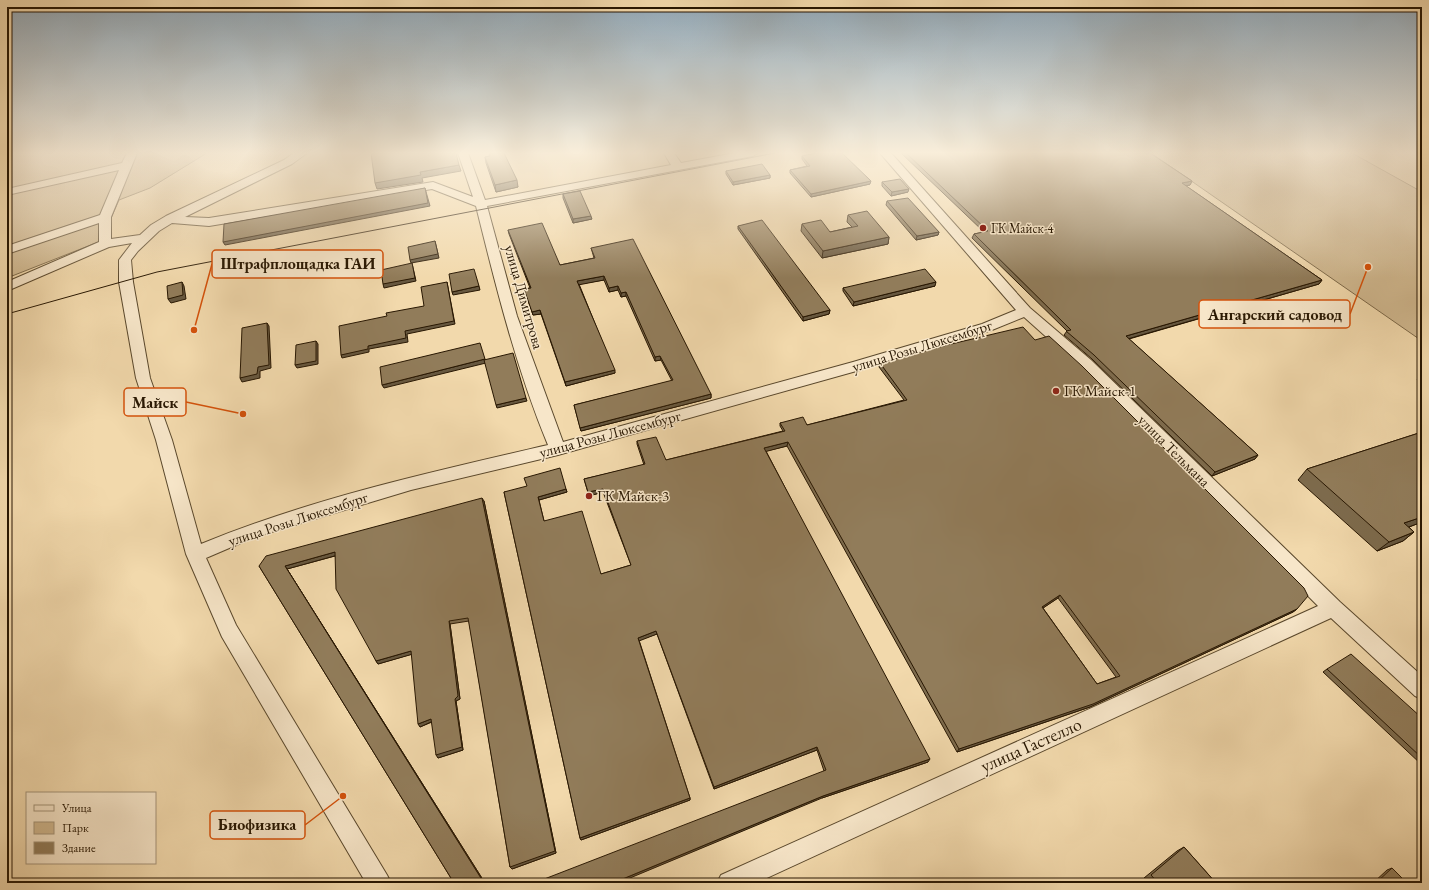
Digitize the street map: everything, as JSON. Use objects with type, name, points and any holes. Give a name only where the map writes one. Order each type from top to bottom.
[{"type":"street","points":[[105,244],[105,216],[114,195]]},
{"type":"street","points":[[221,195],[170,219],[155,228],[134,248],[125,260],[126,282],[143,378],[164,440],[195,554],[229,631],[379,883]]},
{"type":"street","points":[[170,219],[208,222],[375,195]]},
{"type":"street","points":[[457,195],[481,204],[531,195]]},
{"type":"street","name":"улица Димитрова","points":[[478,195],[510,316],[548,426],[558,449]]},
{"type":"street","name":"улица Тельмана","points":[[922,195],[1025,311],[1086,364],[1333,608],[1422,689]]},
{"type":"street","points":[[7,250],[105,216]]},
{"type":"street","points":[[7,287],[105,244],[123,240],[143,239]]},
{"type":"street","name":"улица Розы Люксембург","points":[[195,554],[251,531],[411,484],[558,449],[907,351],[987,327],[1012,318],[1025,311]]},
{"type":"street","name":"улица Гастелло","points":[[729,883],[1333,608]]},
{"type":"green space","points":[[7,195],[133,195],[119,200],[101,241],[7,278]]},
{"type":"green space","points":[[1211,195],[1422,195],[1422,341]]},
{"type":"building","points":[[389,195],[426,195],[428,203],[223,242],[224,224]]},
{"type":"building","points":[[563,195],[582,195],[591,216],[573,219]]},
{"type":"building","points":[[950,195],[1199,195],[1322,280],[1126,336],[1258,455],[1215,472],[1094,355],[1066,331],[1071,330],[974,234],[988,231]]},
{"type":"building","points":[[908,198],[939,232],[917,236],[887,201]]},
{"type":"building","points":[[867,211],[889,237],[823,251],[802,224],[821,220],[830,232],[858,226],[848,215]]},
{"type":"building","points":[[762,220],[830,310],[803,317],[738,226]]},
{"type":"building","points":[[542,223],[560,265],[595,258],[591,248],[633,239],[711,394],[580,428],[574,405],[673,380],[660,356],[655,357],[626,292],[621,293],[618,286],[609,288],[604,276],[577,281],[615,370],[565,382],[540,310],[532,312],[524,289],[531,288],[508,230]]},
{"type":"building","points":[[435,241],[438,254],[410,260],[408,247]]},
{"type":"building","points":[[412,263],[415,278],[383,284],[381,270]]},
{"type":"building","points":[[474,269],[479,286],[452,292],[449,274]]},
{"type":"building","points":[[925,269],[936,282],[854,302],[843,288]]},
{"type":"building","points":[[182,282],[183,295],[168,299],[167,286]]},
{"type":"building","points":[[447,282],[454,321],[405,331],[406,338],[368,346],[368,349],[341,355],[339,326],[387,316],[386,313],[424,306],[421,287]]},
{"type":"building","points":[[267,323],[269,365],[258,367],[257,374],[240,378],[242,328]]},
{"type":"building","points":[[1023,327],[1035,340],[1049,336],[1082,366],[1304,588],[1308,596],[1297,609],[1093,704],[959,749],[788,442],[764,448],[930,759],[823,796],[613,883],[534,883],[826,770],[817,747],[714,787],[656,631],[638,638],[690,798],[580,838],[504,492],[527,486],[524,478],[560,468],[566,489],[538,497],[544,521],[582,511],[601,574],[631,565],[603,489],[588,492],[584,479],[645,464],[637,441],[656,437],[666,460],[785,431],[780,423],[803,417],[807,425],[907,400],[880,363]],"holes":[[[1060,595],[1120,676],[1097,684],[1042,607]]]},
{"type":"building","points":[[316,341],[316,361],[295,365],[296,345]]},
{"type":"building","points":[[480,343],[485,359],[382,385],[380,367]]},
{"type":"building","points":[[513,353],[526,398],[496,405],[484,360]]},
{"type":"building","points":[[1422,432],[1422,517],[1404,523],[1414,532],[1389,542],[1307,469]]},
{"type":"building","points":[[482,498],[555,851],[510,867],[468,618],[449,621],[458,696],[455,699],[462,747],[436,755],[431,719],[418,724],[411,651],[376,661],[336,589],[335,552],[285,566],[484,883],[454,883],[259,566],[266,556]]},
{"type":"building","points":[[1351,654],[1422,718],[1422,758],[1327,669]]},
{"type":"building","points":[[1184,847],[1216,883],[1158,883],[1151,875]]},
{"type":"building","points":[[1392,868],[1407,883],[1376,883]]},
{"type":"tram line","points":[[7,314],[157,272],[559,195]]},
{"type":"place","name":"ГК Майск-4","points":[[983,228]]},
{"type":"place","name":"Ангарский садовод","points":[[1368,267]]},
{"type":"place","name":"Штрафплощадка ГАИ","points":[[194,330]]},
{"type":"place","name":"ГК Майск-1","points":[[1056,391]]},
{"type":"place","name":"Майск","points":[[243,414]]},
{"type":"place","name":"ГК Майск-3","points":[[589,496]]},
{"type":"place","name":"Биофизика","points":[[343,796]]}]
